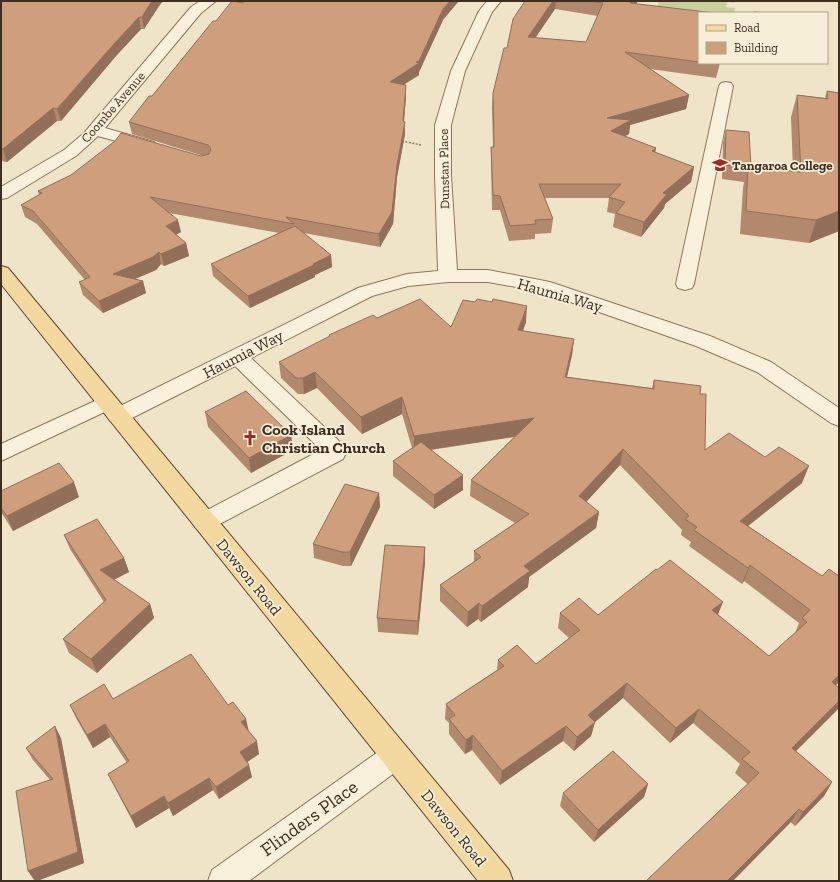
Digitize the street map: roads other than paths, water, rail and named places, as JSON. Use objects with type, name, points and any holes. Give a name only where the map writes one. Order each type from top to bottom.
[{"type":"main road","name":"Dawson Road","points":[[1,272],[498,881]]},
{"type":"street","name":"Coombe Avenue","points":[[1,194],[70,153],[95,130],[196,10],[209,1]]},
{"type":"street","name":"Dunstan Place","points":[[448,276],[443,125],[458,71],[486,11],[494,1]]},
{"type":"street","points":[[685,284],[726,86]]},
{"type":"street","points":[[95,130],[163,150]]},
{"type":"street","name":"Haumia Way","points":[[1,453],[113,409],[238,356],[365,292],[407,280],[448,276],[488,276],[543,286],[703,341],[764,368],[839,418]]},
{"type":"street","points":[[204,522],[335,453],[330,446],[238,356]]},
{"type":"street","name":"Flinders Place","points":[[223,881],[395,756]]},
{"type":"place","name":"Tangaroa College","points":[[720,165]]},
{"type":"place","name":"Cook Island Christian Church","points":[[250,438]]}]
